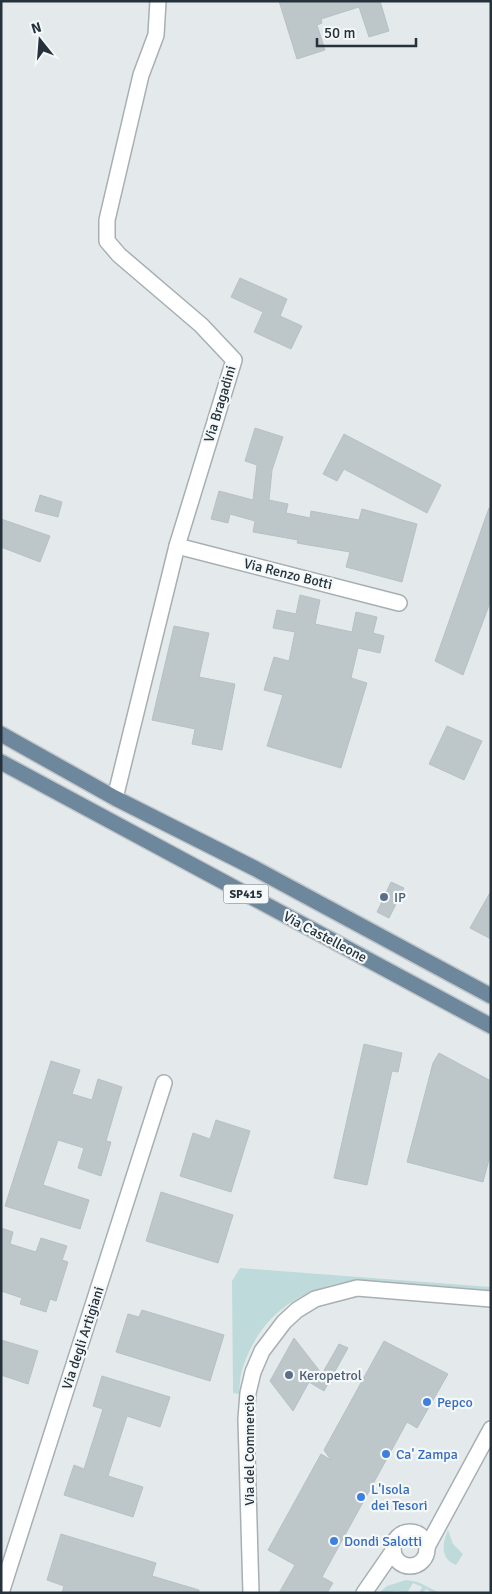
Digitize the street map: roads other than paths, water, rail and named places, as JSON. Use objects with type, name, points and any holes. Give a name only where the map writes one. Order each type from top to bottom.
[{"type":"main road","name":"Via Castelleone","points":[[1,734],[115,798],[256,869],[491,996]]},
{"type":"main road","name":"Via Castelleone","points":[[1,762],[491,1026]]},
{"type":"street","name":"Via Bragadini","points":[[115,798],[176,546],[234,360],[201,324],[119,255],[107,241],[107,220],[141,75],[156,35],[158,1]]},
{"type":"street","name":"Via Renzo Botti","points":[[176,546],[399,603]]},
{"type":"street","name":"Via degli Artigiani","points":[[1,1593],[164,1083]]},
{"type":"street","name":"Via del Commercio","points":[[251,1593],[246,1419],[248,1393],[253,1372],[262,1351],[273,1334],[298,1310],[315,1299],[357,1288],[490,1300]]},
{"type":"street","points":[[397,1557],[412,1566],[419,1564],[426,1555],[425,1542],[440,1522],[491,1429]]},
{"type":"street","points":[[366,1591],[397,1557],[396,1541],[403,1534],[413,1533],[425,1542]]},
{"type":"place","name":"IP","points":[[384,897]]},
{"type":"place","name":"Keropetrol","points":[[289,1375]]},
{"type":"place","name":"Pepco","points":[[427,1402]]},
{"type":"place","name":"Ca' Zampa","points":[[386,1454]]},
{"type":"place","name":"L'Isola dei Tesori","points":[[361,1497]]},
{"type":"place","name":"Dondi Salotti","points":[[334,1541]]}]
